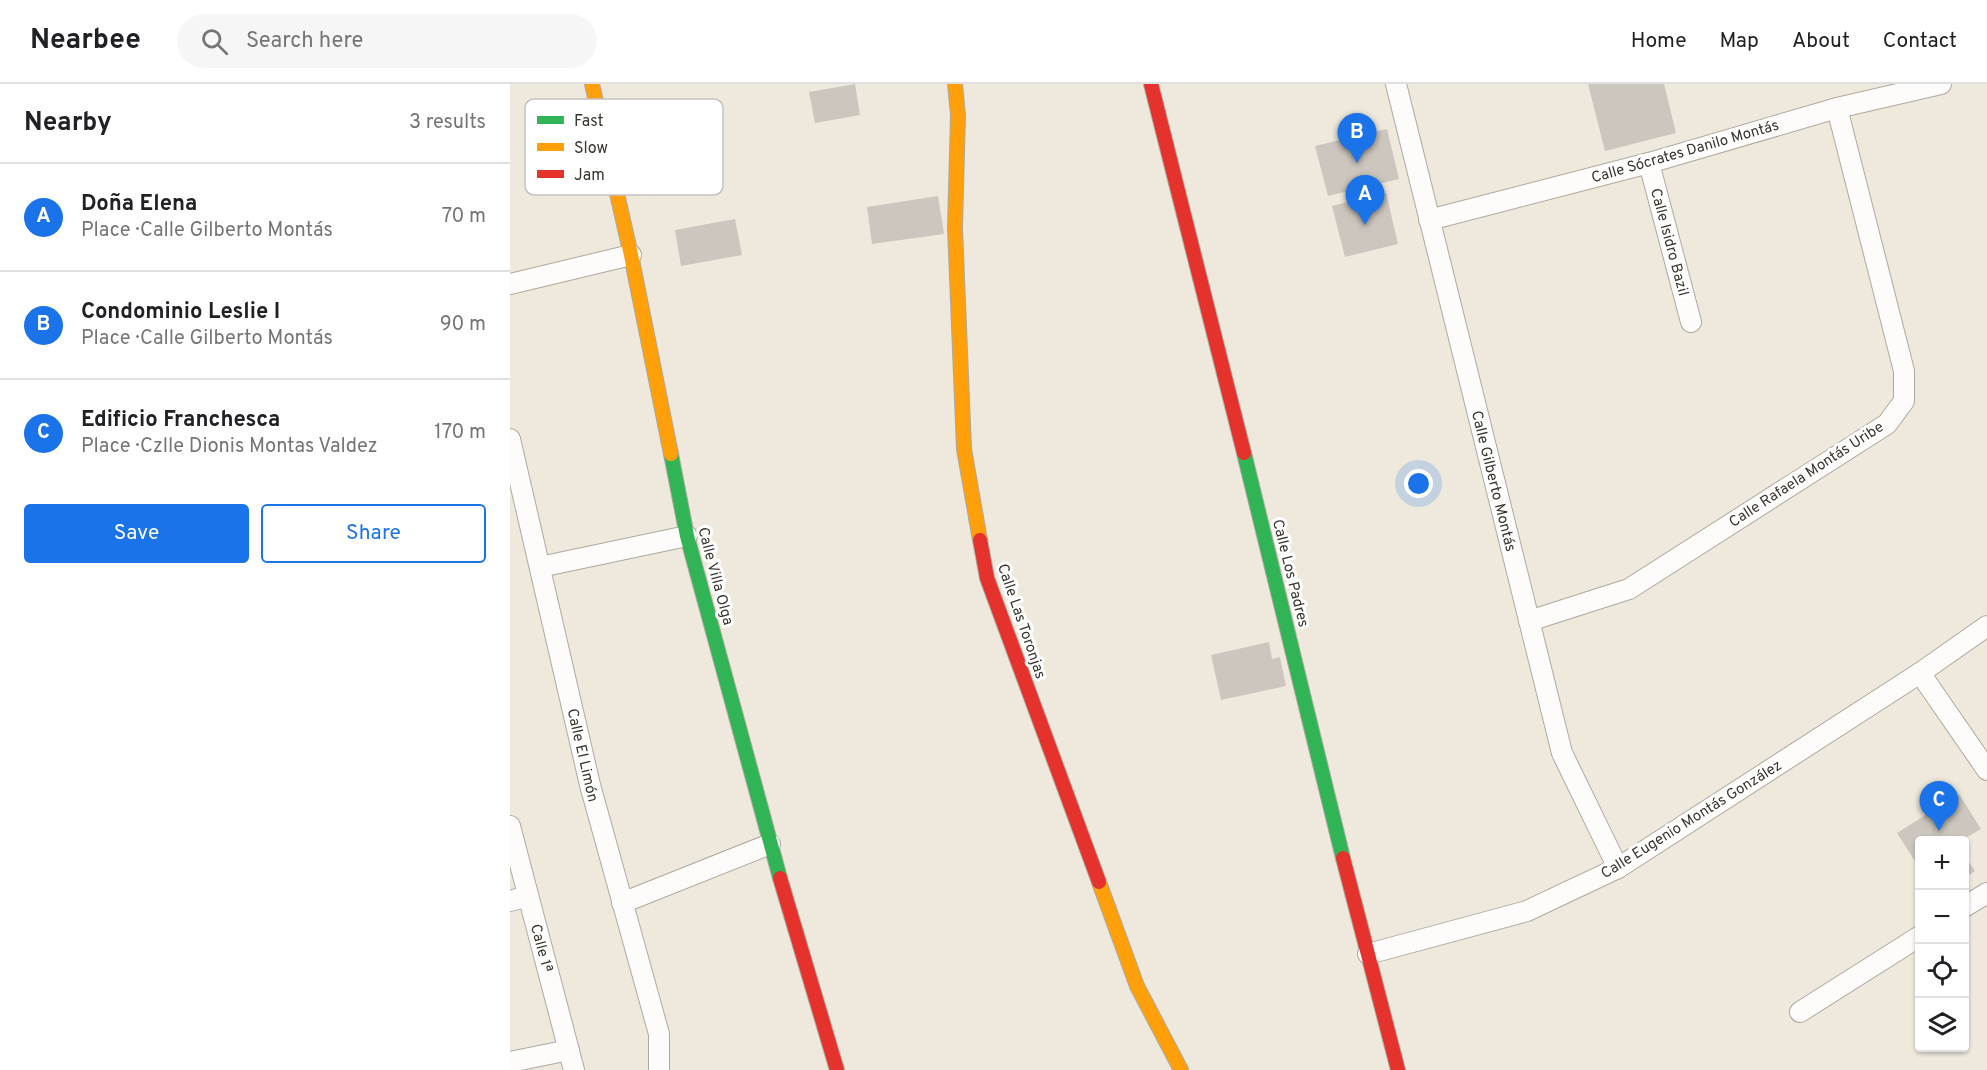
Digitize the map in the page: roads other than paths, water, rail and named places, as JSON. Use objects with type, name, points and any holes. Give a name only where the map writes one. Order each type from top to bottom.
[{"type":"street","name":"Calle Villa Olga","points":[[592,84],[595,99]]},
{"type":"street","name":"Calle Las Toronjas","points":[[956,84],[958,115],[955,228],[964,449],[987,578],[1137,986],[1181,1070]]},
{"type":"street","name":"Calle Los Padres","points":[[1151,84],[1398,1070]]},
{"type":"street","name":"Calle Gilberto Montás","points":[[1396,84],[1562,753],[1618,868]]},
{"type":"street","name":"Calle Sócrates Danilo Montás","points":[[1430,220],[1648,163],[1837,108],[1941,84]]},
{"type":"street","name":"Calle Rafaela Montás Uribe","points":[[1529,621],[1629,589],[1887,424],[1904,401],[1904,371],[1837,108]]},
{"type":"street","name":"Calle Isidro Bazil","points":[[1648,163],[1691,322]]},
{"type":"street","name":"Calle Villa Olga","points":[[617,195],[687,536],[770,844],[837,1070]]},
{"type":"street","points":[[510,284],[631,255]]},
{"type":"street","name":"Calle El Limón","points":[[510,439],[590,785],[659,1034],[658,1070]]},
{"type":"street","points":[[540,567],[687,536]]},
{"type":"street","name":"Calle Eugenio Montás González","points":[[1368,954],[1527,911],[1618,868],[1920,673],[1987,626]]},
{"type":"street","points":[[1920,673],[1987,770]]},
{"type":"street","name":"Calle 1ª","points":[[510,826],[519,898],[574,1070]]},
{"type":"street","points":[[622,903],[770,844]]},
{"type":"street","points":[[1969,904],[1987,893]]},
{"type":"street","points":[[1800,1012],[1915,939]]},
{"type":"street","points":[[510,1062],[569,1050]]},
{"type":"place","name":"Condominio Leslie I","points":[[1357,163]]},
{"type":"place","name":"Doña Elena","points":[[1365,225]]},
{"type":"place","name":"Edificio Franchesca","points":[[1939,831]]}]
